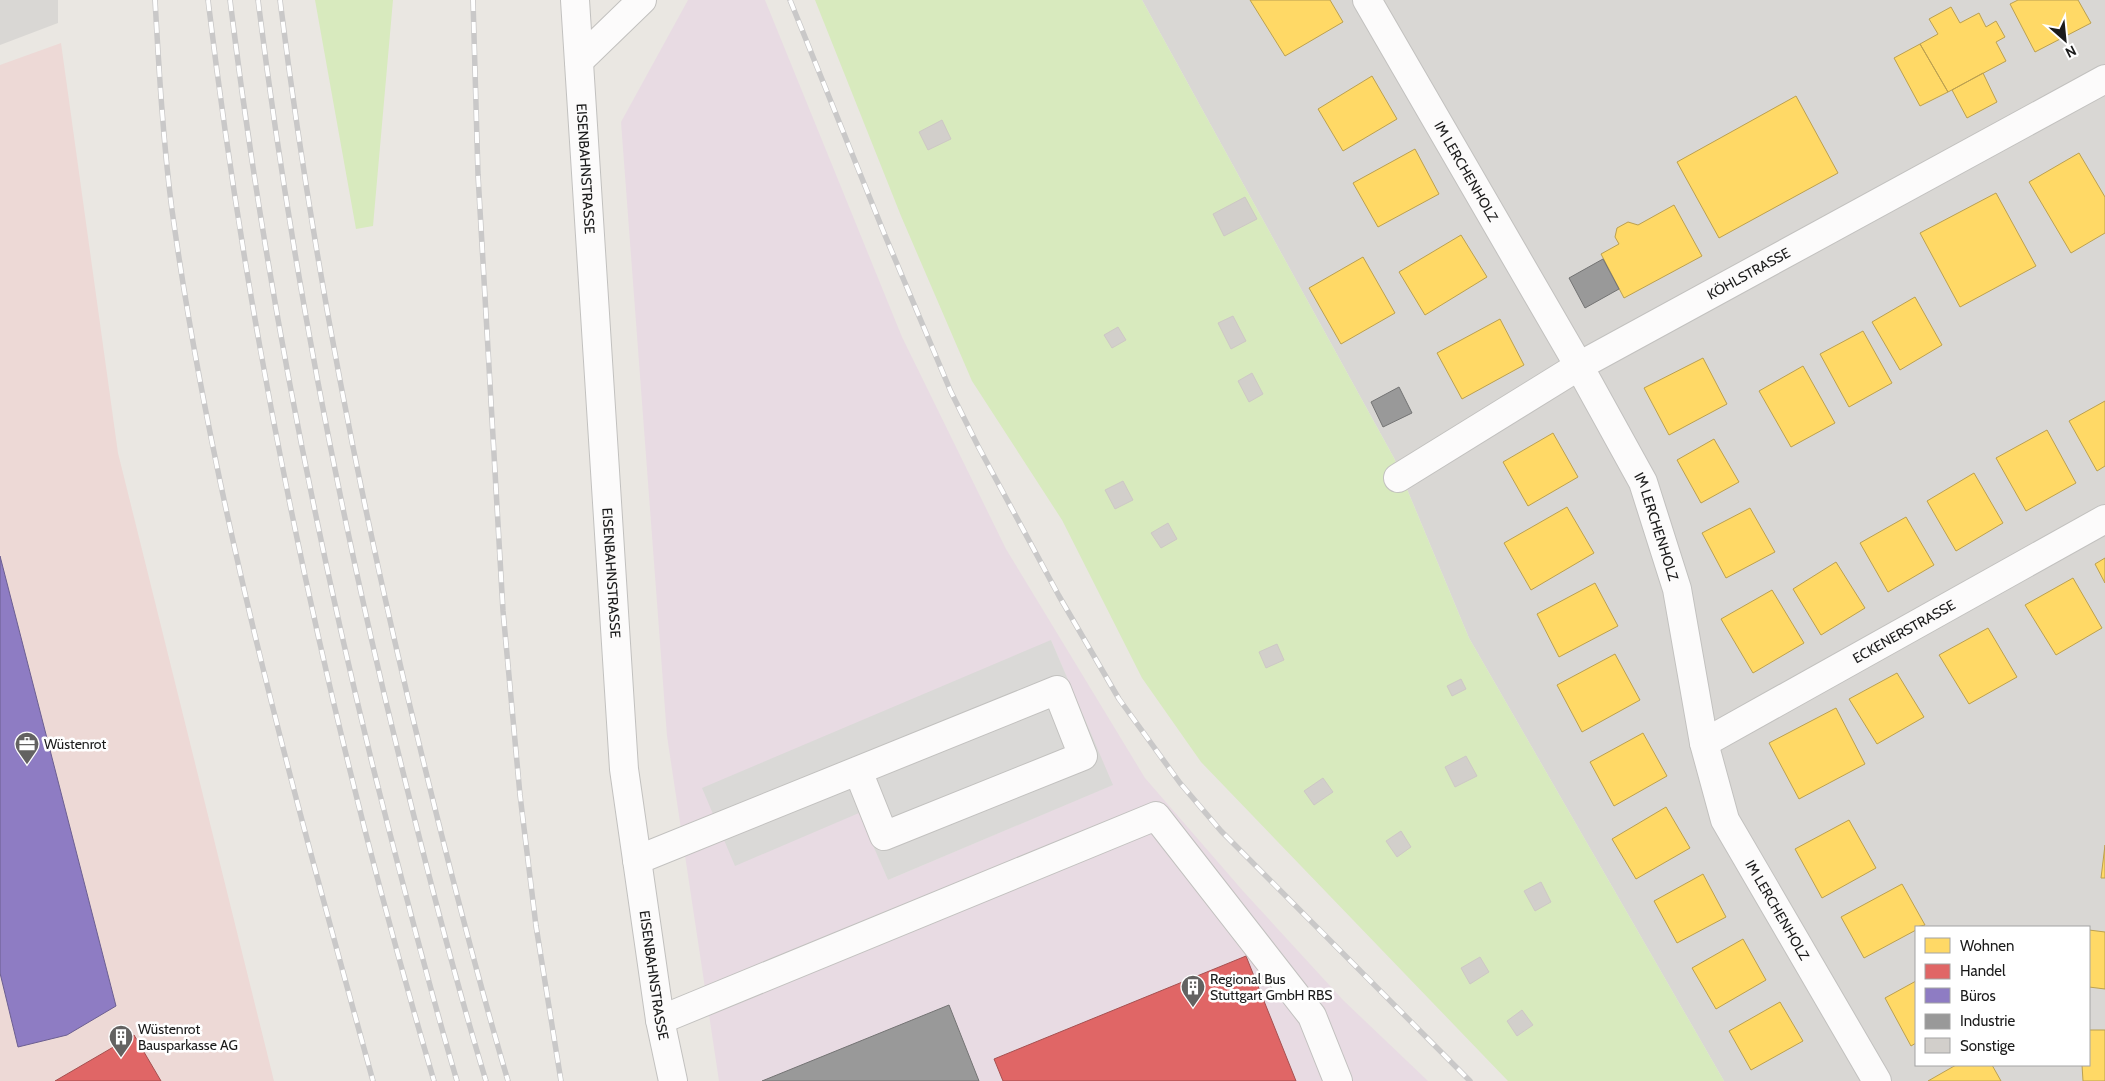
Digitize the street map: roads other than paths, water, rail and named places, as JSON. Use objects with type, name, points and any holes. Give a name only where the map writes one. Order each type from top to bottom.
[{"type":"street","name":"EISENBAHNSTRASSE","points":[[575,0],[624,769],[660,1020],[674,1081]]},
{"type":"street","points":[[579,61],[642,0]]},
{"type":"street","name":"IM LERCHENHOLZ","points":[[1367,0],[1579,366],[1643,482],[1678,589],[1704,744],[1725,820],[1877,1081]]},
{"type":"street","name":"KÖHLSTRASSE","points":[[1398,478],[1579,366],[2105,79]]},
{"type":"street","name":"ECKENERSTRASSE","points":[[1704,744],[2105,519]]},
{"type":"street","points":[[636,860],[1057,690],[1083,756],[884,836],[858,771]]},
{"type":"street","points":[[660,1020],[1156,816],[1312,1016],[1338,1081]]},
{"type":"railway","points":[[155,0],[164,132],[172,210],[189,321],[210,431],[258,649],[285,757],[373,1081]]},
{"type":"railway","points":[[208,0],[247,274],[271,410],[298,545],[361,815],[434,1081]]},
{"type":"railway","points":[[230,0],[257,195],[273,293],[330,583],[375,775],[457,1081]]},
{"type":"railway","points":[[258,0],[285,192],[301,288],[318,384],[357,574],[378,669],[421,843],[452,963],[486,1081]]},
{"type":"railway","points":[[280,0],[307,192],[323,288],[380,575],[434,804],[508,1081]]},
{"type":"railway","points":[[473,0],[478,175],[503,611],[520,795],[536,926],[561,1081]]},
{"type":"railway","points":[[790,0],[884,233],[951,392],[1059,596],[1119,699],[1180,783],[1221,831],[1470,1081]]},
{"type":"place","name":"Wüstenrot","points":[[27,765]]},
{"type":"place","name":"Regional Bus Stuttgart GmbH RBS","points":[[1193,1008]]},
{"type":"place","name":"Wüstenrot Bausparkasse AG","points":[[121,1058]]}]
